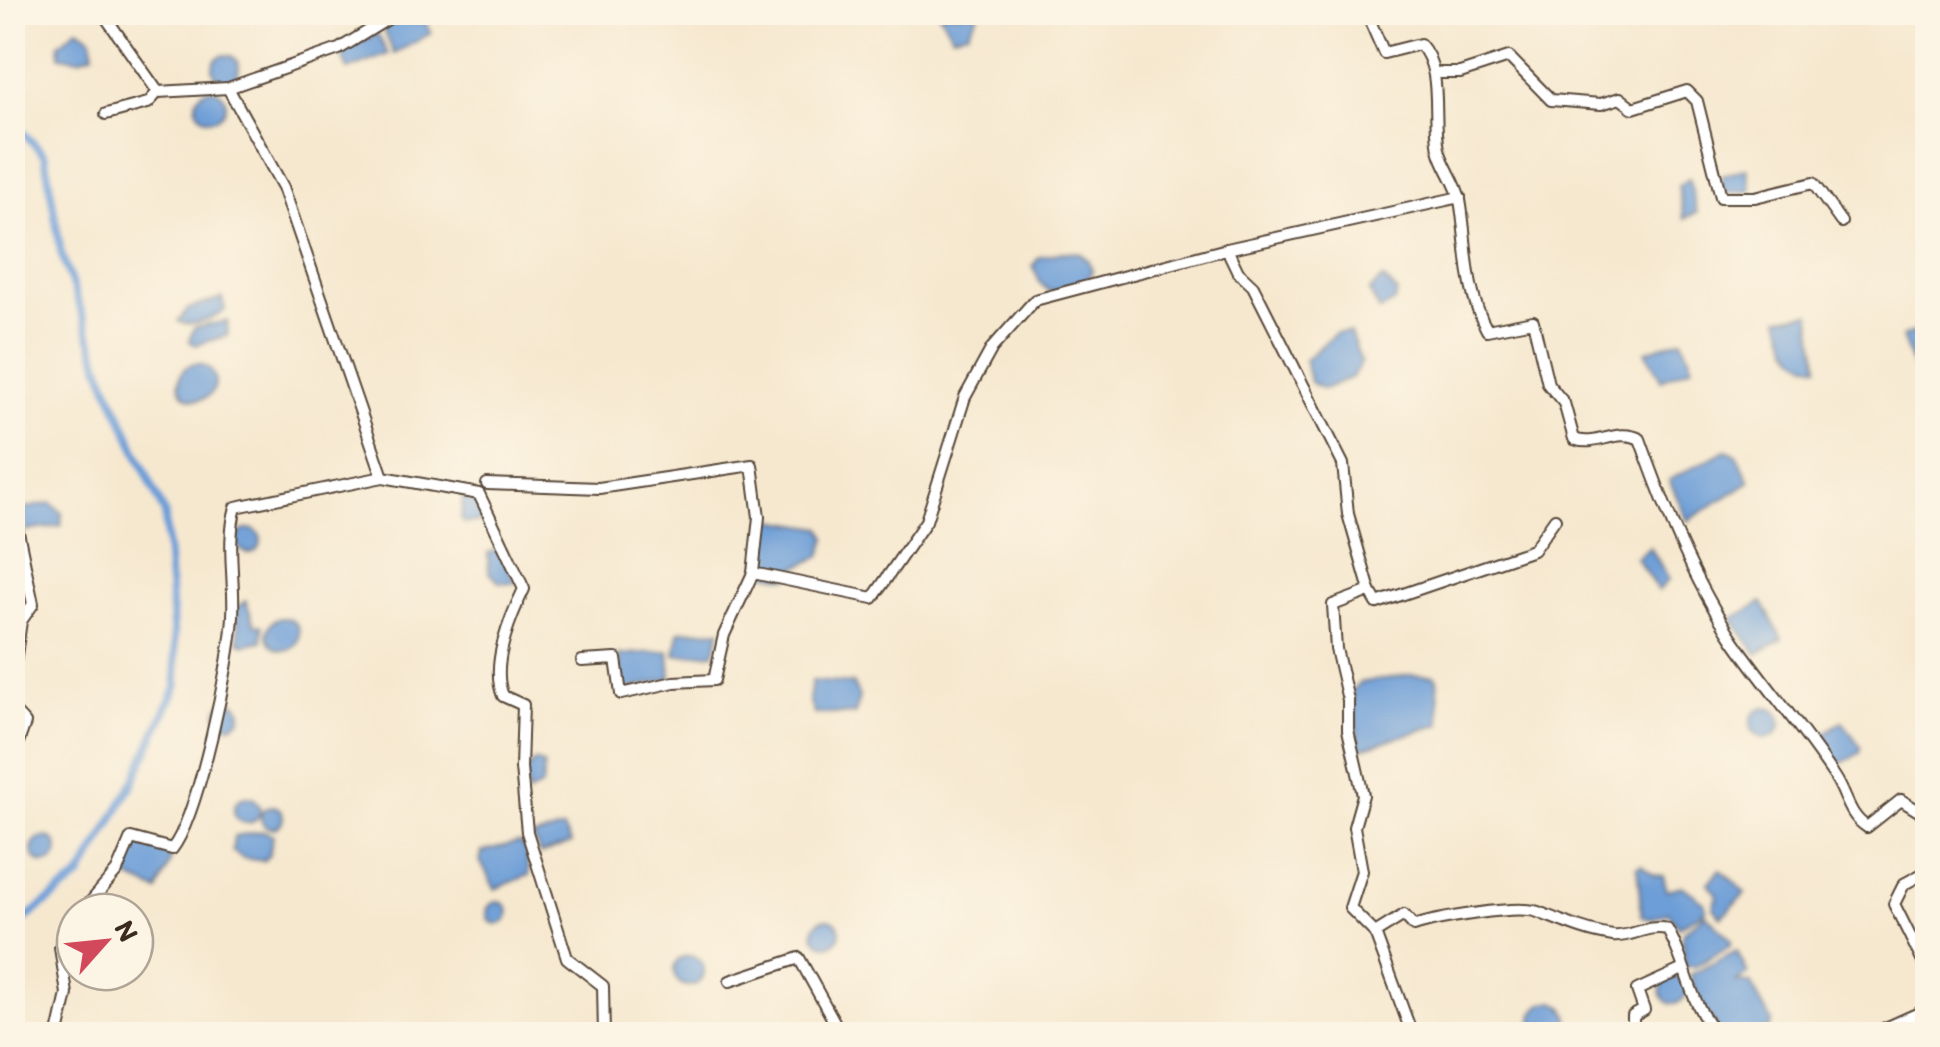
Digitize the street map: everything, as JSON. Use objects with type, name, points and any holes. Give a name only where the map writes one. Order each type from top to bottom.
[{"type":"street","points":[[102,12],[158,92]]},
{"type":"street","points":[[106,114],[148,103],[158,92],[228,88],[339,49],[399,12]]},
{"type":"street","points":[[1366,12],[1384,53],[1420,44],[1435,73],[1434,107],[1440,154],[1460,197],[1469,283],[1487,330],[1533,322],[1548,384],[1564,403],[1574,438],[1584,442],[1630,434],[1640,440],[1660,496],[1706,594],[1734,640],[1837,779],[1855,819],[1867,827],[1902,800],[1928,817]]},
{"type":"street","points":[[1435,73],[1460,73],[1510,58],[1551,100],[1601,104],[1620,98],[1633,108],[1687,91],[1697,101],[1721,198],[1755,197],[1812,184],[1841,222]]},
{"type":"street","points":[[228,88],[282,187],[383,477]]},
{"type":"street","points":[[752,573],[874,598],[926,521],[965,397],[992,348],[1034,300],[1227,248],[1460,197]]},
{"type":"street","points":[[1227,248],[1238,272],[1254,286],[1343,464],[1348,514],[1376,603],[1532,550],[1555,519]]},
{"type":"street","points":[[487,484],[598,488],[752,466],[759,517],[752,573],[724,635],[714,680],[674,682],[621,694],[616,659],[582,661]]},
{"type":"street","points":[[99,892],[117,871],[132,838],[172,849],[186,824],[209,744],[234,618],[232,528],[236,507],[383,477],[479,494],[524,589],[506,630],[499,684],[504,696],[523,705],[521,768],[527,832],[567,958],[603,986],[604,1034]]},
{"type":"street","points":[[12,504],[33,604],[21,620],[12,684]]},
{"type":"street","points":[[1370,592],[1334,605],[1336,649],[1348,700],[1348,730],[1363,795],[1354,826],[1362,871],[1350,908],[1375,933],[1412,1034]]},
{"type":"street","points":[[12,709],[25,722],[12,760]]},
{"type":"street","points":[[1928,871],[1904,884],[1894,904],[1928,972]]},
{"type":"street","points":[[1375,933],[1404,916],[1414,926],[1484,912],[1529,910],[1566,926],[1619,937],[1646,928],[1667,929],[1698,1012],[1717,1034]]},
{"type":"street","points":[[730,980],[799,958],[841,1034]]},
{"type":"street","points":[[1633,1034],[1633,1016],[1644,1010],[1637,990],[1683,969]]},
{"type":"street","points":[[58,1034],[67,992]]},
{"type":"street","points":[[1872,1034],[1928,1009]]},
{"type":"water","points":[[407,13],[420,13],[431,33],[394,54],[383,28]]},
{"type":"water","points":[[939,13],[979,13],[968,32],[952,35]]},
{"type":"water","points":[[78,28],[91,37],[94,53],[79,59],[60,56],[59,44]]},
{"type":"water","points":[[377,33],[388,54],[348,70],[341,53]]},
{"type":"water","points":[[226,55],[235,59],[239,68],[235,77],[226,81],[217,77],[213,68],[217,59]]},
{"type":"water","points":[[211,89],[222,93],[226,104],[222,115],[211,119],[200,115],[196,104],[200,93]]},
{"type":"water","points":[[1747,168],[1751,191],[1722,193],[1722,176]]},
{"type":"water","points":[[1689,179],[1697,212],[1684,219],[1678,186]]},
{"type":"water","points":[[1080,253],[1089,261],[1092,271],[1085,283],[1050,292],[1040,283],[1033,266],[1039,257]]},
{"type":"water","points":[[1383,279],[1397,292],[1394,302],[1380,311],[1369,291]]},
{"type":"water","points":[[222,298],[225,310],[215,317],[196,323],[178,321],[188,309]]},
{"type":"water","points":[[1810,313],[1819,366],[1796,356],[1780,318]]},
{"type":"water","points":[[227,321],[228,335],[196,345],[189,341],[194,328]]},
{"type":"water","points":[[1927,326],[1927,405],[1902,337]]},
{"type":"water","points":[[1336,333],[1350,333],[1361,362],[1352,377],[1323,389],[1310,382],[1305,360]]},
{"type":"water","points":[[1682,339],[1693,366],[1661,380],[1646,351]]},
{"type":"water","points":[[197,364],[210,369],[215,382],[210,395],[197,400],[184,395],[179,382],[184,369]]},
{"type":"water","points":[[1726,450],[1736,454],[1750,481],[1688,521],[1669,480]]},
{"type":"water","points":[[463,495],[475,499],[483,517],[481,522],[464,523],[461,519]]},
{"type":"water","points":[[51,503],[62,513],[61,526],[26,531],[23,509]]},
{"type":"water","points":[[766,519],[822,528],[827,538],[821,556],[795,568],[788,578],[758,572]]},
{"type":"water","points":[[249,529],[261,541],[249,553],[237,541]]},
{"type":"water","points":[[1650,547],[1669,579],[1658,591],[1636,558]]},
{"type":"water","points":[[500,549],[516,583],[499,582],[489,572],[488,553]]},
{"type":"water","points":[[246,601],[254,624],[262,626],[262,641],[244,645],[239,641],[237,607]]},
{"type":"water","points":[[1762,602],[1782,639],[1757,654],[1732,619]]},
{"type":"water","points":[[283,618],[294,623],[299,634],[294,645],[283,650],[272,645],[267,634],[272,623]]},
{"type":"water","points":[[721,630],[714,653],[675,655],[679,631]]},
{"type":"water","points":[[669,651],[671,678],[622,691],[619,655]]},
{"type":"water","points":[[1434,675],[1437,679],[1441,724],[1359,749],[1352,690],[1359,683]]},
{"type":"water","points":[[812,681],[853,684],[859,697],[855,714],[814,714],[809,700]]},
{"type":"water","points":[[229,701],[241,713],[229,725],[217,713]]},
{"type":"water","points":[[1766,708],[1777,712],[1781,723],[1777,734],[1766,738],[1755,734],[1751,723],[1755,712]]},
{"type":"water","points":[[1842,721],[1861,747],[1860,753],[1835,766],[1821,742],[1822,735]]},
{"type":"water","points":[[536,761],[544,766],[542,786],[528,794],[524,771]]},
{"type":"water","points":[[247,797],[256,801],[260,810],[256,819],[247,823],[238,819],[234,810],[238,801]]},
{"type":"water","points":[[272,806],[280,809],[280,825],[272,828],[264,825],[261,817],[264,809]]},
{"type":"water","points":[[563,829],[571,844],[540,854],[533,837]]},
{"type":"water","points":[[263,831],[273,835],[269,855],[263,861],[243,858],[232,851],[234,836]]},
{"type":"water","points":[[45,837],[54,841],[58,850],[54,859],[45,863],[36,859],[32,850],[36,841]]},
{"type":"water","points":[[138,842],[164,851],[171,859],[158,891],[124,876],[130,853]]},
{"type":"water","points":[[519,843],[526,849],[529,875],[495,889],[480,861],[482,852]]},
{"type":"water","points":[[1642,865],[1654,875],[1663,876],[1667,890],[1682,886],[1704,902],[1706,910],[1679,927],[1668,912],[1651,919],[1642,917],[1637,867]]},
{"type":"water","points":[[1720,869],[1746,893],[1721,917],[1713,908],[1717,895],[1708,883]]},
{"type":"water","points":[[498,902],[506,905],[506,921],[498,924],[490,921],[487,913],[490,905]]},
{"type":"water","points":[[1705,914],[1731,939],[1731,945],[1696,966],[1685,967],[1682,934]]},
{"type":"water","points":[[827,919],[836,923],[840,932],[836,941],[827,945],[818,941],[814,932],[818,923]]},
{"type":"water","points":[[1737,951],[1748,974],[1736,982],[1750,983],[1772,1022],[1770,1028],[1757,1034],[1721,1034],[1700,1003],[1690,975]]},
{"type":"water","points":[[689,956],[700,960],[704,971],[700,982],[689,986],[678,982],[674,971],[678,960]]},
{"type":"water","points":[[1674,977],[1683,981],[1687,990],[1683,999],[1674,1003],[1665,999],[1661,990],[1665,981]]},
{"type":"water","points":[[1551,1002],[1563,1008],[1569,1020],[1563,1032],[1551,1038],[1539,1032],[1533,1020],[1539,1008]]},
{"type":"waterway","points":[[12,120],[45,156],[61,253],[107,385],[165,515],[177,685],[134,781],[81,876],[12,929]]}]
